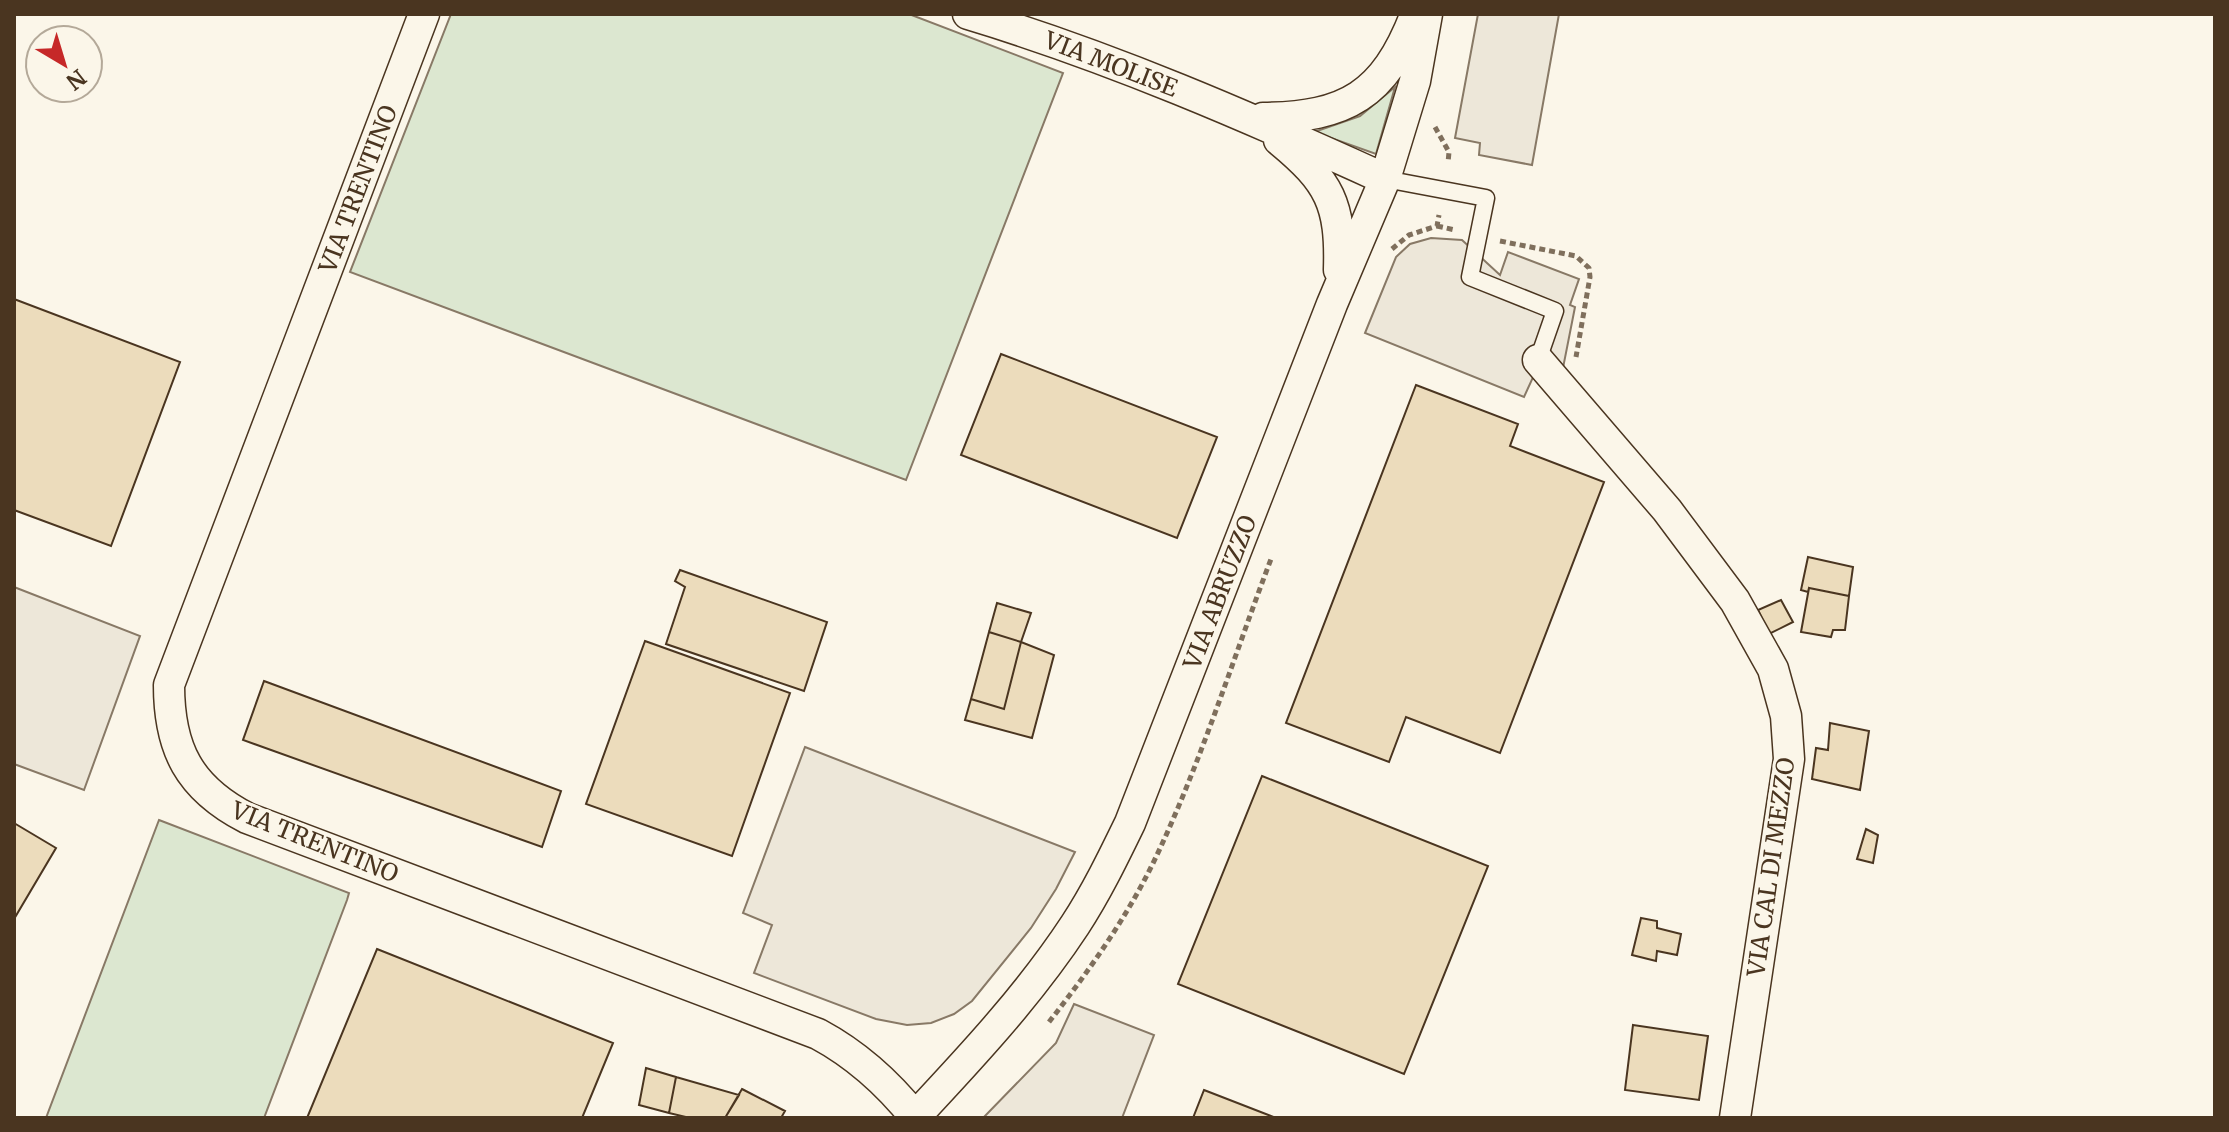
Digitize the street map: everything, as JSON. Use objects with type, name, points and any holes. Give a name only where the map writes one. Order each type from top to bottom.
[{"type":"street","name":"VIA TRENTINO","points":[[424,14],[169,685],[169,714],[174,741],[204,790],[223,806],[247,818],[818,1034],[873,1071],[914,1117]]},
{"type":"street","name":"VIA MOLISE","points":[[968,14],[1020,30],[1253,118],[1385,179]]},
{"type":"street","points":[[989,14],[1020,30]]},
{"type":"street","name":"VIA MOLISE","points":[[1253,118],[1300,117],[1326,112],[1351,101],[1373,85],[1391,66],[1416,14]]},
{"type":"street","name":"VIA ABRUZZO","points":[[914,1117],[1031,986],[1076,924],[1106,871],[1150,772],[1338,288],[1385,179],[1415,81],[1427,14]]},
{"type":"street","name":"VIA MOLISE","points":[[1253,118],[1305,161],[1330,195],[1339,230],[1338,288]]},
{"type":"street","name":"VIA CAL DI MEZZO","points":[[1538,360],[1667,510],[1735,601],[1773,669],[1786,716],[1789,759],[1735,1118]]},
{"type":"lane","points":[[1385,179],[1486,198],[1470,277],[1555,311],[1538,360]]},
{"type":"path","points":[[1437,226],[1464,232]]},
{"type":"green space","points":[[451,14],[909,14],[1063,73],[906,480],[350,272]]},
{"type":"green space","points":[[1395,87],[1376,154],[1314,132],[1360,116]]},
{"type":"green space","points":[[159,820],[349,893],[347,900],[264,1118],[46,1118]]},
{"type":"shaded area","points":[[1478,14],[1559,14],[1532,165],[1479,155],[1480,143],[1455,138]]},
{"type":"shaded area","points":[[1431,238],[1462,240],[1500,275],[1508,252],[1579,279],[1570,305],[1575,307],[1563,368],[1534,375],[1524,397],[1365,333],[1396,257],[1410,244]]},
{"type":"shaded area","points":[[14,587],[140,636],[84,790],[14,764]]},
{"type":"shaded area","points":[[805,747],[1075,852],[1031,928],[972,1001],[954,1014],[931,1023],[907,1025],[876,1019],[754,973],[772,925],[743,913]]},
{"type":"shaded area","points":[[1074,1004],[1154,1035],[1122,1118],[983,1118],[1056,1043]]},
{"type":"building","points":[[14,299],[180,362],[111,546],[14,510]]},
{"type":"building","points":[[1001,354],[1217,437],[1177,538],[961,455]]},
{"type":"building","points":[[1416,385],[1518,424],[1510,446],[1604,482],[1500,753],[1406,717],[1389,762],[1286,723]]},
{"type":"building","points":[[1808,557],[1853,567],[1849,596],[1809,588],[1808,592],[1801,590]]},
{"type":"building","points":[[680,570],[827,622],[804,691],[666,644],[685,587],[675,581]]},
{"type":"building","points":[[1809,588],[1849,596],[1845,630],[1833,630],[1831,637],[1801,632]]},
{"type":"building","points":[[1781,600],[1793,622],[1769,634],[1758,610]]},
{"type":"building","points":[[997,603],[1031,613],[1021,642],[989,632]]},
{"type":"building","points":[[989,632],[1021,642],[1004,709],[971,699]]},
{"type":"building","points":[[645,641],[790,693],[732,856],[586,804]]},
{"type":"building","points":[[1021,642],[1054,655],[1032,738],[965,720],[971,699],[1004,709]]},
{"type":"building","points":[[264,681],[561,791],[542,847],[243,740]]},
{"type":"building","points":[[1830,723],[1869,731],[1860,790],[1812,779],[1816,748],[1828,750]]},
{"type":"building","points":[[1262,776],[1488,866],[1404,1074],[1178,984]]},
{"type":"building","points":[[14,823],[56,848],[14,919]]},
{"type":"building","points":[[1866,829],[1878,835],[1873,863],[1857,859]]},
{"type":"building","points":[[1641,918],[1657,921],[1657,928],[1681,934],[1677,955],[1657,951],[1656,961],[1632,955]]},
{"type":"building","points":[[377,949],[613,1043],[582,1118],[307,1118]]},
{"type":"building","points":[[1633,1025],[1708,1036],[1699,1100],[1625,1090]]},
{"type":"building","points":[[646,1068],[676,1077],[669,1113],[639,1105]]},
{"type":"building","points":[[676,1077],[739,1095],[725,1118],[690,1118],[669,1113]]},
{"type":"building","points":[[742,1089],[785,1111],[781,1118],[725,1118]]},
{"type":"building","points":[[1204,1090],[1276,1118],[1193,1118]]}]
